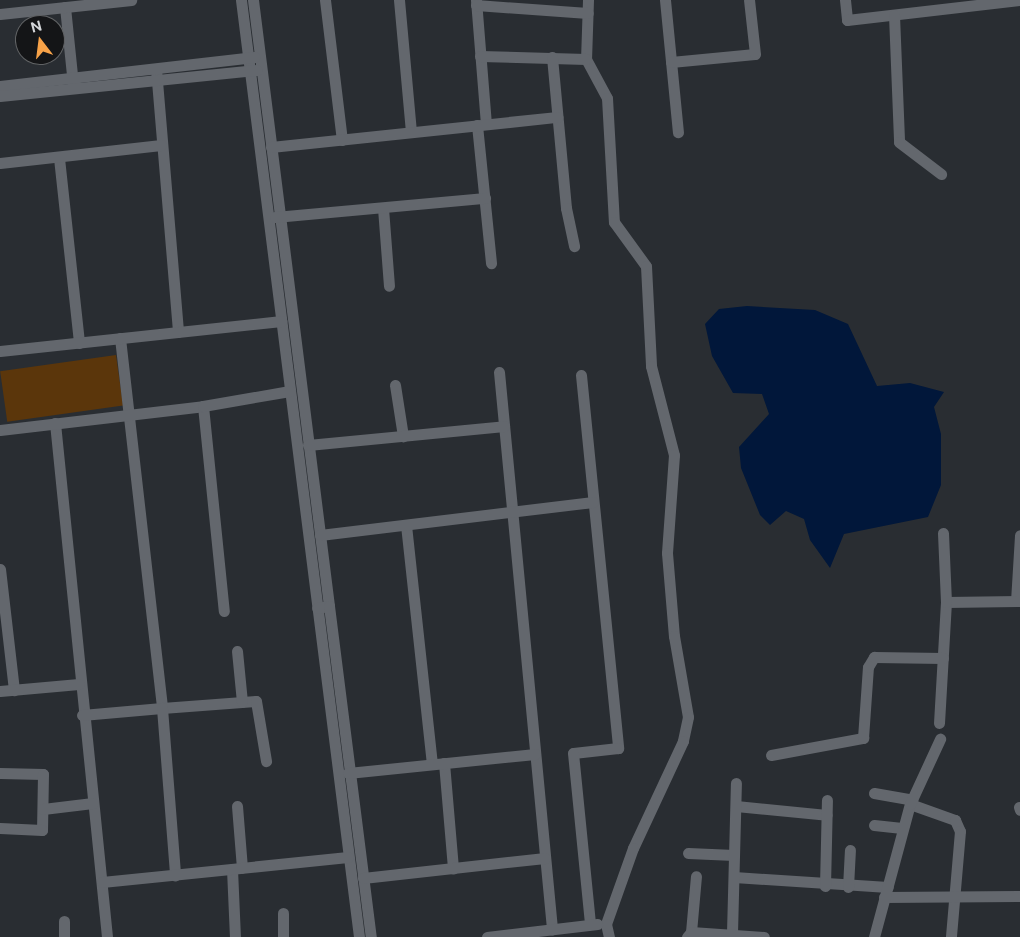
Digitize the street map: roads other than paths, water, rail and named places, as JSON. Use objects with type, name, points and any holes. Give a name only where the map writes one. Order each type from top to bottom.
[{"type":"street","points":[[0,14],[29,6],[65,7],[95,2],[131,0]]},
{"type":"street","points":[[241,0],[317,608],[333,684],[348,773],[371,937]]},
{"type":"street","points":[[253,0],[329,606],[333,684],[348,857],[359,937]]},
{"type":"street","points":[[325,0],[342,140]]},
{"type":"street","points":[[399,0],[411,131]]},
{"type":"street","points":[[588,0],[586,59],[607,98],[614,222],[646,266],[651,366],[674,455],[668,554],[674,636],[688,717],[683,742],[633,848],[606,924],[609,937]]},
{"type":"street","points":[[665,0],[678,132]]},
{"type":"street","points":[[671,62],[755,54],[749,0]]},
{"type":"street","points":[[845,0],[847,20],[894,15],[951,4],[1020,0]]},
{"type":"street","points":[[491,264],[485,198],[480,56],[476,3],[542,5],[588,13]]},
{"type":"street","points":[[65,7],[73,84]]},
{"type":"street","points":[[894,15],[899,142],[941,174]]},
{"type":"street","points":[[156,75],[261,56]]},
{"type":"street","points":[[480,56],[586,59]]},
{"type":"street","points":[[552,57],[574,246]]},
{"type":"street","points":[[0,96],[73,84],[156,75],[262,70]]},
{"type":"street","points":[[156,75],[178,332]]},
{"type":"street","points":[[0,86],[73,84]]},
{"type":"street","points":[[271,147],[411,131],[558,118]]},
{"type":"street","points":[[0,163],[161,146]]},
{"type":"street","points":[[59,158],[79,342]]},
{"type":"street","points":[[268,218],[485,198]]},
{"type":"street","points":[[384,208],[389,286]]},
{"type":"street","points":[[0,351],[281,321]]},
{"type":"street","points":[[120,338],[132,413],[162,708],[175,875]]},
{"type":"street","points":[[499,372],[510,511],[552,929]]},
{"type":"street","points":[[581,375],[618,748],[573,753],[590,924]]},
{"type":"street","points":[[395,385],[403,436]]},
{"type":"street","points":[[0,430],[203,406],[290,391]]},
{"type":"street","points":[[203,406],[224,611]]},
{"type":"street","points":[[55,423],[82,715],[107,937]]},
{"type":"street","points":[[308,445],[504,426]]},
{"type":"street","points":[[320,535],[593,502]]},
{"type":"street","points":[[406,525],[453,868]]},
{"type":"street","points":[[940,724],[946,602],[943,532]]},
{"type":"street","points":[[946,602],[1018,601],[1020,535]]},
{"type":"street","points":[[0,570],[14,690]]},
{"type":"street","points":[[317,608],[329,606]]},
{"type":"street","points":[[237,651],[242,702]]},
{"type":"street","points":[[771,755],[863,738],[868,667],[874,657],[943,658]]},
{"type":"street","points":[[0,691],[79,684]]},
{"type":"street","points":[[82,715],[256,702],[266,761]]},
{"type":"street","points":[[874,937],[902,828],[911,802],[940,739]]},
{"type":"street","points":[[348,773],[534,754]]},
{"type":"street","points":[[0,773],[43,774],[42,830],[0,828]]},
{"type":"street","points":[[732,933],[736,784]]},
{"type":"street","points":[[874,793],[911,802],[955,820],[960,831],[951,937]]},
{"type":"street","points":[[825,886],[827,800]]},
{"type":"street","points":[[43,809],[92,804]]},
{"type":"street","points":[[235,937],[237,806]]},
{"type":"street","points":[[736,806],[827,816]]},
{"type":"street","points":[[874,825],[902,828]]},
{"type":"street","points":[[848,887],[850,850]]},
{"type":"street","points":[[688,853],[734,855]]},
{"type":"street","points":[[102,882],[348,857]]},
{"type":"street","points":[[363,878],[545,858]]},
{"type":"street","points":[[696,876],[689,935],[732,933],[764,937]]},
{"type":"street","points":[[734,877],[955,897],[1020,896]]},
{"type":"street","points":[[283,913],[283,937]]},
{"type":"street","points":[[64,921],[64,937]]},
{"type":"street","points":[[487,937],[518,935],[590,924],[606,924]]},
{"type":"water","points":[[747,306],[815,310],[848,324],[877,386],[910,383],[944,392],[934,407],[941,434],[941,485],[928,517],[844,534],[830,568],[810,540],[804,519],[786,511],[770,525],[760,515],[741,468],[739,447],[769,414],[762,394],[733,393],[712,356],[705,324],[719,309]]}]
